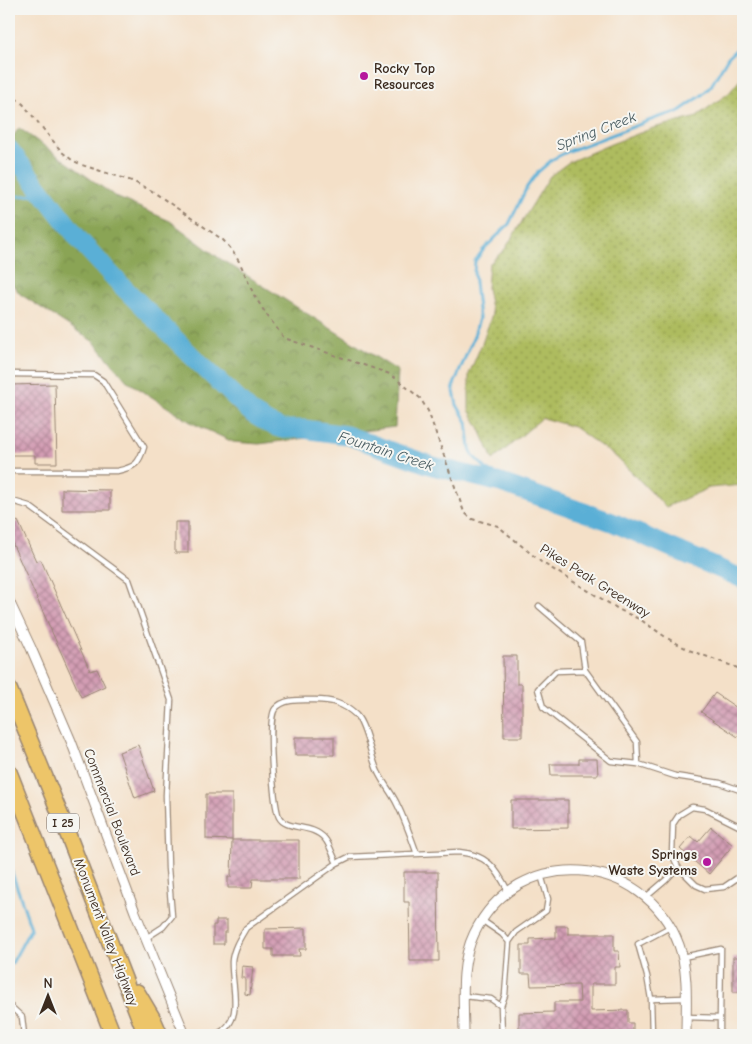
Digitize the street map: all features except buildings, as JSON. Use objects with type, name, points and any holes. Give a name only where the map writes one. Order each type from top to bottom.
[{"type":"highway","name":"Monument Valley Highway","points":[[9,689],[146,1035]]},
{"type":"highway","name":"I 25","points":[[9,772],[113,1035]]},
{"type":"highway","points":[[116,958],[153,1019],[160,1035]]},
{"type":"street","name":"Commercial Boulevard","points":[[9,601],[71,741],[185,1035]]},
{"type":"street","points":[[464,1035],[465,969],[474,933],[482,920],[496,902],[522,882],[541,875],[570,870],[597,872],[624,882],[646,897],[662,912],[683,957],[686,1035]]},
{"type":"lane","points":[[9,374],[94,376],[104,381],[144,447],[140,460],[128,469],[117,472],[9,471]]},
{"type":"lane","points":[[9,500],[30,506],[129,580],[171,700],[166,795],[168,868],[172,916],[163,927],[146,938]]},
{"type":"lane","points":[[538,606],[581,642],[585,670],[637,742],[638,764]]},
{"type":"lane","points":[[585,670],[556,671],[538,689],[542,706],[611,761],[638,764],[675,776],[720,782],[743,792]]},
{"type":"lane","points":[[337,863],[326,839],[317,832],[304,827],[283,823],[278,816],[273,791],[272,724],[274,710],[281,703],[297,700],[332,700],[347,708],[358,717],[378,771],[397,803],[417,854]]},
{"type":"lane","points":[[743,828],[705,809],[692,808],[679,815],[673,824],[672,854],[678,866],[696,885],[705,889],[724,887],[743,874]]},
{"type":"lane","points":[[216,1035],[228,1028],[234,1017],[232,959],[237,944],[246,928],[337,863],[349,857],[473,853],[488,861],[499,873],[508,891]]},
{"type":"lane","points":[[646,897],[666,880],[678,866]]},
{"type":"lane","points":[[502,1035],[501,1006],[505,995],[509,942],[516,932],[546,911],[548,899],[541,875]]},
{"type":"lane","points":[[482,920],[502,934],[509,942]]},
{"type":"lane","points":[[652,1035],[651,999],[638,944],[670,927]]},
{"type":"lane","points":[[683,957],[721,949],[720,1035]]},
{"type":"lane","points":[[464,996],[491,999],[501,1006]]},
{"type":"lane","points":[[651,999],[685,998]]},
{"type":"lane","points":[[9,1005],[22,1016],[24,1035]]},
{"type":"lane","points":[[686,1017],[720,1018]]},
{"type":"path","name":"Pikes Peak Greenway","points":[[9,92],[23,104],[62,152],[72,160],[132,181],[190,216],[224,240],[240,263],[254,295],[284,338],[390,374],[420,398],[428,410],[464,512],[472,519],[498,526],[542,562],[620,610],[641,620],[666,638],[696,653],[743,670]]},
{"type":"green space","points":[[743,76],[743,485],[709,488],[666,507],[616,457],[574,427],[542,418],[493,460],[479,427],[469,410],[469,374],[492,314],[487,288],[489,264],[505,249],[550,176],[569,162],[611,144],[653,128],[694,118],[729,93]]},
{"type":"green space","points":[[19,128],[116,197],[170,221],[219,258],[398,371],[395,427],[259,444],[233,442],[192,423],[127,381],[94,342],[20,294],[9,280],[9,142]]},
{"type":"waterway","name":"Spring Creek","points":[[501,483],[473,456],[470,448],[467,422],[457,405],[453,387],[474,336],[479,318],[474,273],[475,261],[509,224],[527,187],[538,172],[553,159],[569,151],[659,117],[678,112],[701,96],[711,86],[728,57],[742,44],[743,39]]},
{"type":"waterway","name":"Fountain Creek","points":[[9,149],[81,242],[120,284],[253,414],[268,423],[282,429],[304,429],[346,435],[433,466],[501,483],[612,522],[743,579]]},
{"type":"waterway","points":[[9,197],[44,194]]},
{"type":"waterway","points":[[9,864],[31,928],[12,963],[9,965]]},
{"type":"place","name":"Rocky Top Resources","points":[[364,76]]},
{"type":"place","name":"Springs Waste Systems","points":[[707,862]]}]
